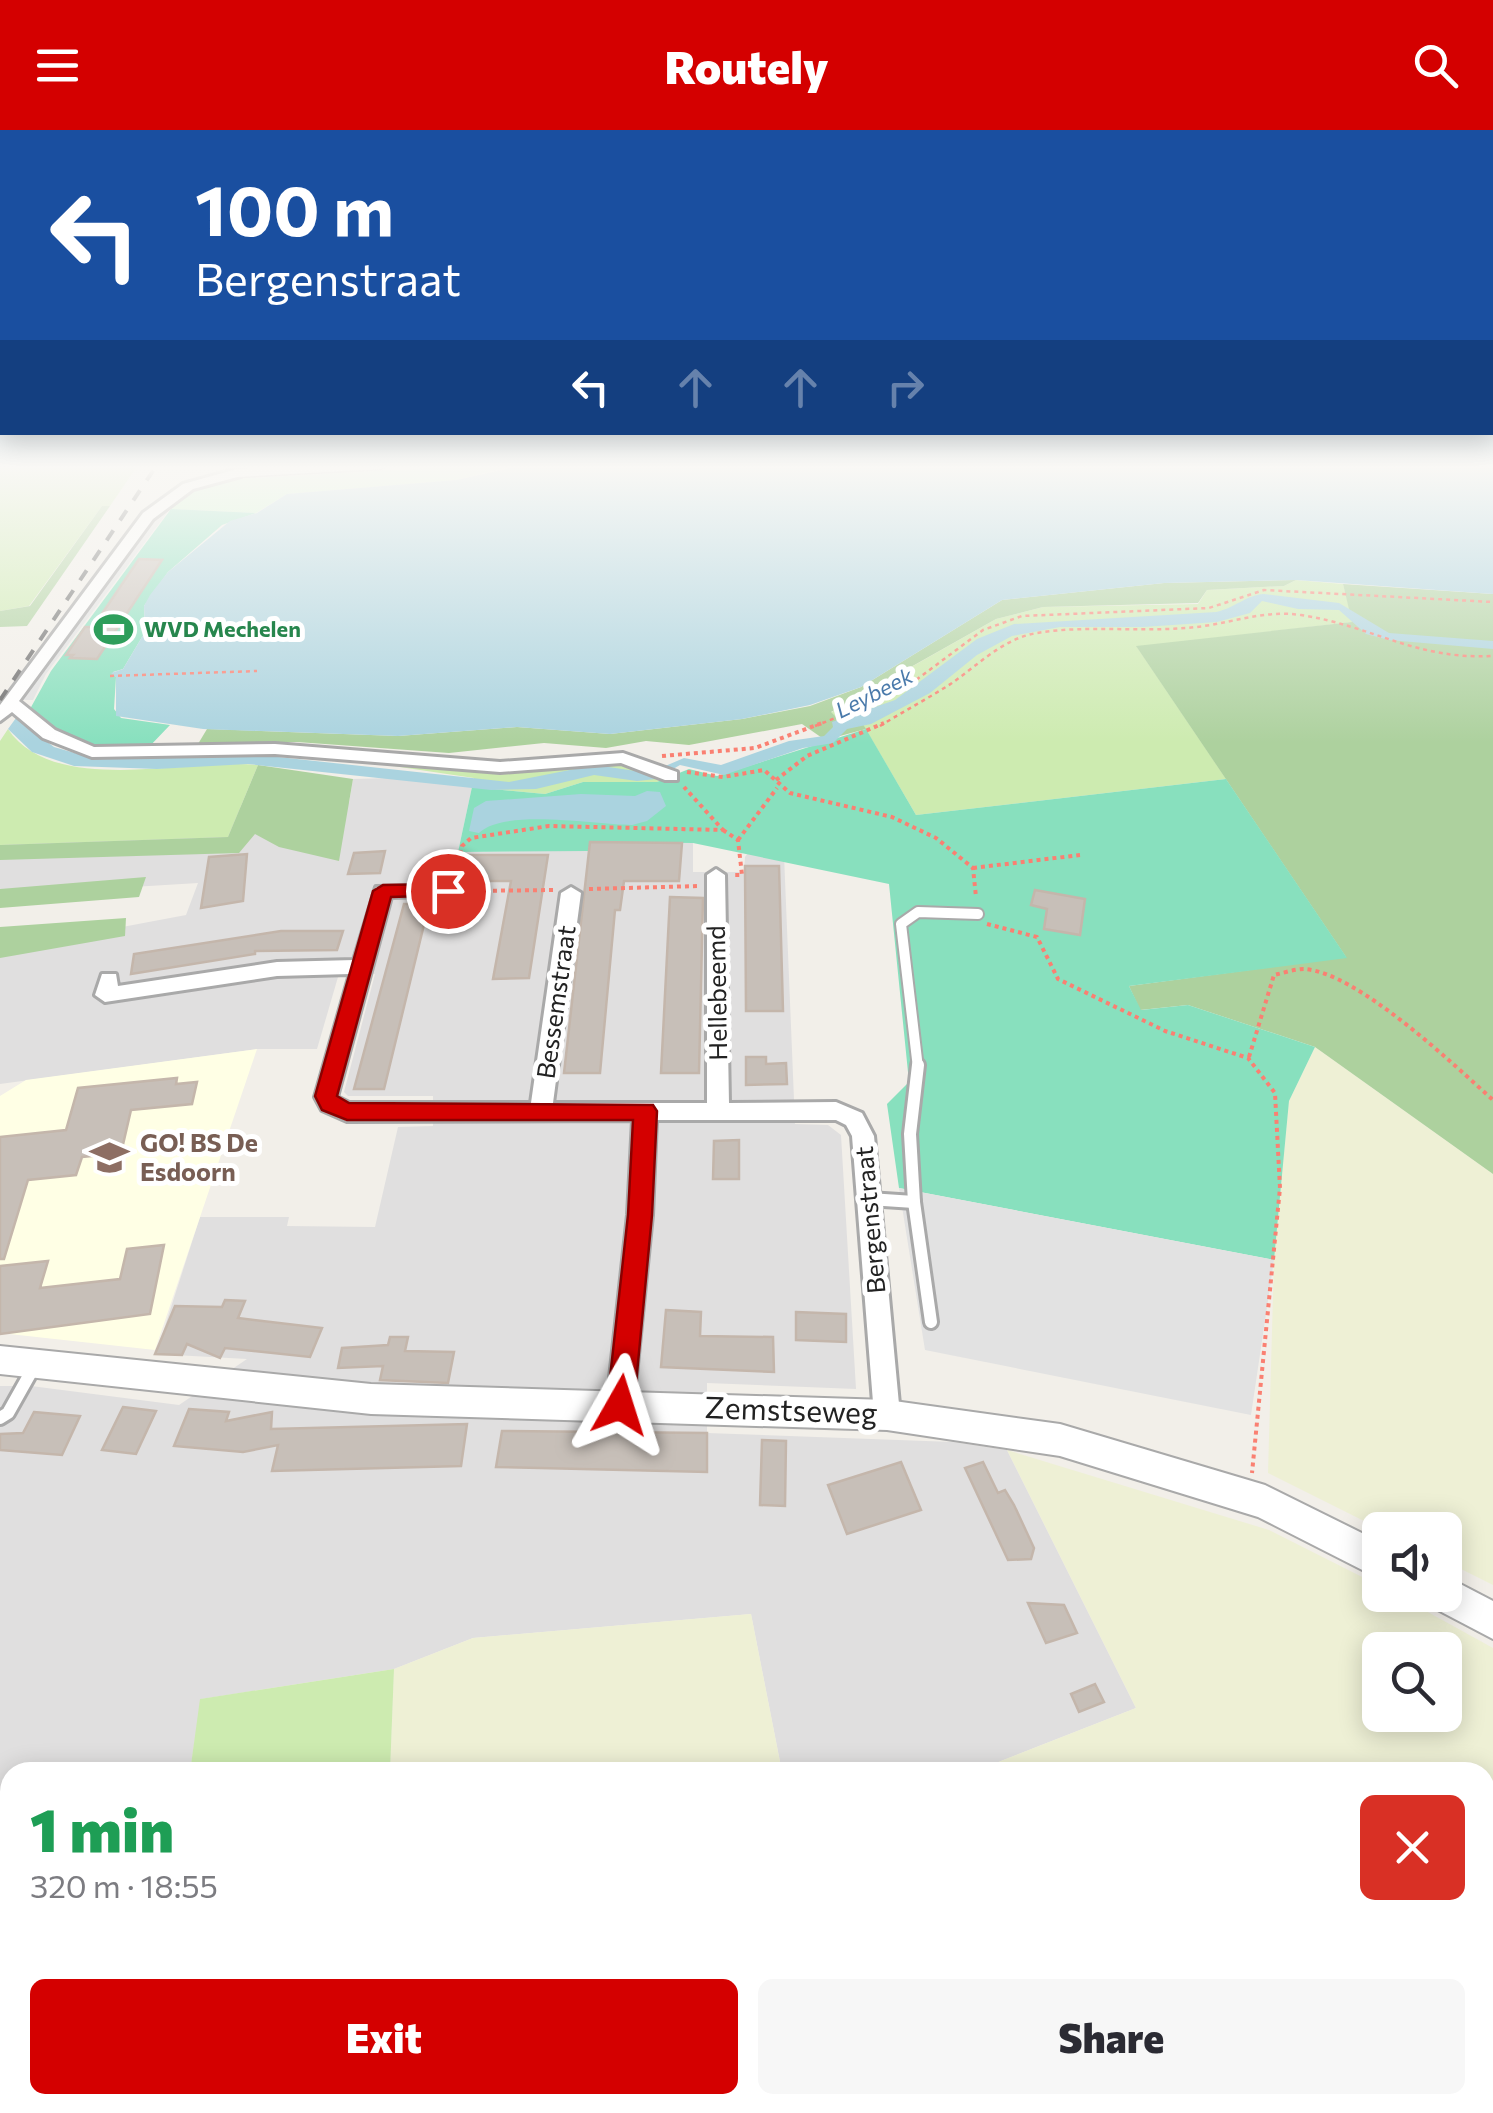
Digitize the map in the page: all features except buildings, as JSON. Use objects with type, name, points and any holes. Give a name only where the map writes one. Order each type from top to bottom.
[{"type":"street","points":[[117,558],[5,710],[92,752],[275,749],[500,767],[599,758],[636,761],[671,776]]},
{"type":"street","name":"Hellebeemd","points":[[716,875],[718,1111]]},
{"type":"street","name":"Bergenstraat","points":[[448,891],[383,891],[326,1096],[330,1104],[347,1112],[836,1111],[850,1115],[860,1123],[863,1136],[888,1415]]},
{"type":"street","name":"Bessemstraat","points":[[541,1112],[571,894]]},
{"type":"street","points":[[109,979],[106,995],[277,970],[361,967]]},
{"type":"street","points":[[620,1405],[640,1215],[645,1111]]},
{"type":"street","name":"Zemstseweg","points":[[0,1360],[370,1399],[888,1415],[1060,1440],[1250,1498],[1362,1552]]},
{"type":"street","points":[[1462,1604],[1493,1621]]},
{"type":"lane","points":[[931,1322],[914,1202],[910,1134],[918,1070],[901,924],[918,912],[978,914]]},
{"type":"lane","points":[[869,1199],[914,1202]]},
{"type":"lane","points":[[0,1418],[8,1414],[35,1365]]},
{"type":"path","points":[[636,761],[676,754],[730,752],[784,738],[900,692],[983,630],[1022,616],[1209,608],[1264,590],[1493,602]]},
{"type":"path","points":[[776,780],[807,756],[878,728],[950,684],[1004,644],[1034,634],[1204,626],[1252,614],[1296,614],[1336,621],[1396,645],[1456,658],[1493,656]]},
{"type":"path","points":[[172,633],[178,620]]},
{"type":"path","points":[[189,634],[194,620]]},
{"type":"path","points":[[163,634],[168,621]]},
{"type":"path","points":[[145,628],[192,626]]},
{"type":"path","points":[[110,676],[257,671]]},
{"type":"path","points":[[671,776],[691,772],[723,778],[764,770],[790,793],[892,817],[936,838]]},
{"type":"path","points":[[671,776],[723,830],[738,840]]},
{"type":"path","points":[[716,875],[742,875],[738,840],[778,786]]},
{"type":"path","points":[[448,891],[454,891],[462,846],[472,838],[510,836],[549,826],[723,830]]},
{"type":"path","points":[[973,868],[1080,854]]},
{"type":"path","points":[[1043,950],[1058,979],[1166,1031],[1248,1058],[1275,1094],[1280,1188],[1250,1498]]},
{"type":"path","points":[[1248,1058],[1274,975],[1304,969],[1332,977],[1413,1026],[1493,1100]]},
{"type":"shaded area","points":[[123,558],[134,558],[46,674],[33,700],[20,700]]},
{"type":"shaded area","points":[[390,778],[472,787],[458,852],[588,850],[590,842],[693,843],[693,872],[744,872],[745,857],[753,846],[784,855],[795,1124],[828,1125],[841,1135],[856,1389],[707,1383],[707,1433],[953,1442],[1007,1450],[1136,1708],[998,1762],[780,1762],[751,1614],[473,1638],[394,1669],[201,1699],[192,1762],[0,1762],[0,1386],[31,1386],[179,1405],[247,1359],[156,1354],[200,1217],[289,1217],[287,1226],[375,1227],[398,1127],[433,1126],[433,1096],[348,1096],[344,1092],[375,974],[338,977],[317,1049],[257,1049],[0,1084],[0,950],[186,915],[198,883],[0,895],[0,845],[263,804],[349,803],[353,779]]},
{"type":"shaded area","points":[[1315,1047],[1493,1174],[1493,1585],[1462,1570],[1462,1512],[1362,1512],[1362,1520],[1268,1473],[1274,1260],[1289,1101]]},
{"type":"shaded area","name":"GO! BS De Esdoorn","points":[[257,1049],[155,1350],[0,1333],[0,1096],[26,1080]]},
{"type":"shaded area","points":[[899,1188],[1274,1260],[1251,1415],[925,1350]]},
{"type":"shaded area","points":[[1007,1450],[1269,1530],[1362,1577],[1362,1612],[1428,1612],[1493,1648],[1493,1762],[998,1762],[1136,1708]]},
{"type":"shaded area","points":[[751,1614],[780,1762],[390,1762],[394,1669],[473,1638]]},
{"type":"green space","points":[[0,558],[64,558],[29,606],[0,611]]},
{"type":"green space","points":[[65,558],[74,558],[27,626],[0,627],[0,611],[30,606]]},
{"type":"green space","name":"WVD Mechelen","points":[[135,558],[185,558],[168,572],[144,606],[145,632],[123,669],[113,672],[114,709],[121,718],[170,725],[147,749],[84,742],[58,730],[30,709],[51,671]]},
{"type":"green space","points":[[1296,580],[1343,584],[1353,622],[1137,647],[1226,779],[916,815],[858,716],[841,722],[830,713],[996,619],[1043,607],[1198,604],[1207,590],[1284,586]]},
{"type":"green space","points":[[1296,580],[1284,586],[1207,590],[1198,603],[1043,607],[996,619],[831,712],[841,722],[858,716],[866,729],[825,740],[802,724],[689,745],[646,741],[606,748],[544,743],[449,753],[297,742],[198,744],[207,729],[398,736],[517,727],[610,734],[742,719],[810,706],[861,687],[1002,600],[1164,583]]},
{"type":"green space","points":[[1343,584],[1493,594],[1493,1174],[1315,1047],[1188,1005],[1140,1010],[1129,986],[1346,957],[1136,646],[1352,622]]},
{"type":"green space","points":[[8,729],[29,750],[56,762],[89,768],[258,765],[228,837],[0,845],[0,741]]},
{"type":"green space","points":[[866,729],[916,815],[1226,779],[1347,958],[1129,986],[1141,1010],[1188,1005],[1315,1047],[1289,1101],[1274,1260],[899,1188],[887,1104],[909,1082],[889,884],[693,843],[590,842],[588,851],[458,852],[472,787],[545,794],[583,782],[657,782],[689,769],[717,776]]},
{"type":"green space","points":[[579,763],[642,766],[666,779],[583,782],[545,794],[472,787],[474,778],[393,766],[505,772]]},
{"type":"green space","points":[[258,765],[353,779],[339,861],[279,847],[255,834],[239,853],[0,860],[0,845],[228,837]]},
{"type":"green space","points":[[146,877],[139,897],[0,908],[0,889]]},
{"type":"green space","points":[[126,918],[125,936],[0,958],[0,927]]},
{"type":"green space","points":[[394,1669],[390,1762],[191,1762],[200,1699]]},
{"type":"water","points":[[186,558],[1493,558],[1493,594],[1296,580],[1164,583],[1002,600],[861,687],[810,705],[742,719],[610,734],[517,727],[398,736],[203,729],[116,716],[116,677],[111,673],[123,669],[145,632],[144,606],[168,572]]},
{"type":"water","points":[[1264,594],[1339,603],[1389,633],[1493,641],[1493,649],[1389,640],[1366,634],[1339,610],[1298,609],[1262,601],[1250,613],[1217,622],[1060,627],[1012,636],[977,655],[930,693],[871,724],[847,729],[833,743],[803,748],[724,775],[680,765],[656,779],[637,781],[594,775],[536,789],[491,790],[248,764],[157,769],[74,766],[32,752],[8,729],[16,718],[54,747],[92,758],[269,756],[509,782],[595,765],[649,773],[684,758],[721,765],[789,741],[824,736],[833,727],[832,722],[895,700],[977,639],[1014,624],[1216,612]]},
{"type":"water","points":[[647,791],[660,792],[666,806],[647,821],[632,825],[529,819],[492,825],[479,833],[469,831],[474,808],[486,801],[581,794],[635,796]]},
{"type":"railway","points":[[0,700],[95,558]]},
{"type":"place","name":"WVD Mechelen","points":[[114,629]]},
{"type":"place","name":"GO! BS De Esdoorn","points":[[110,1157]]},
{"type":"route","points":[[448,891],[383,891],[326,1096],[330,1104],[347,1112],[645,1111],[640,1215],[620,1405]]},
{"type":"water label","name":"Leybeek","points":[[874,693]]}]
